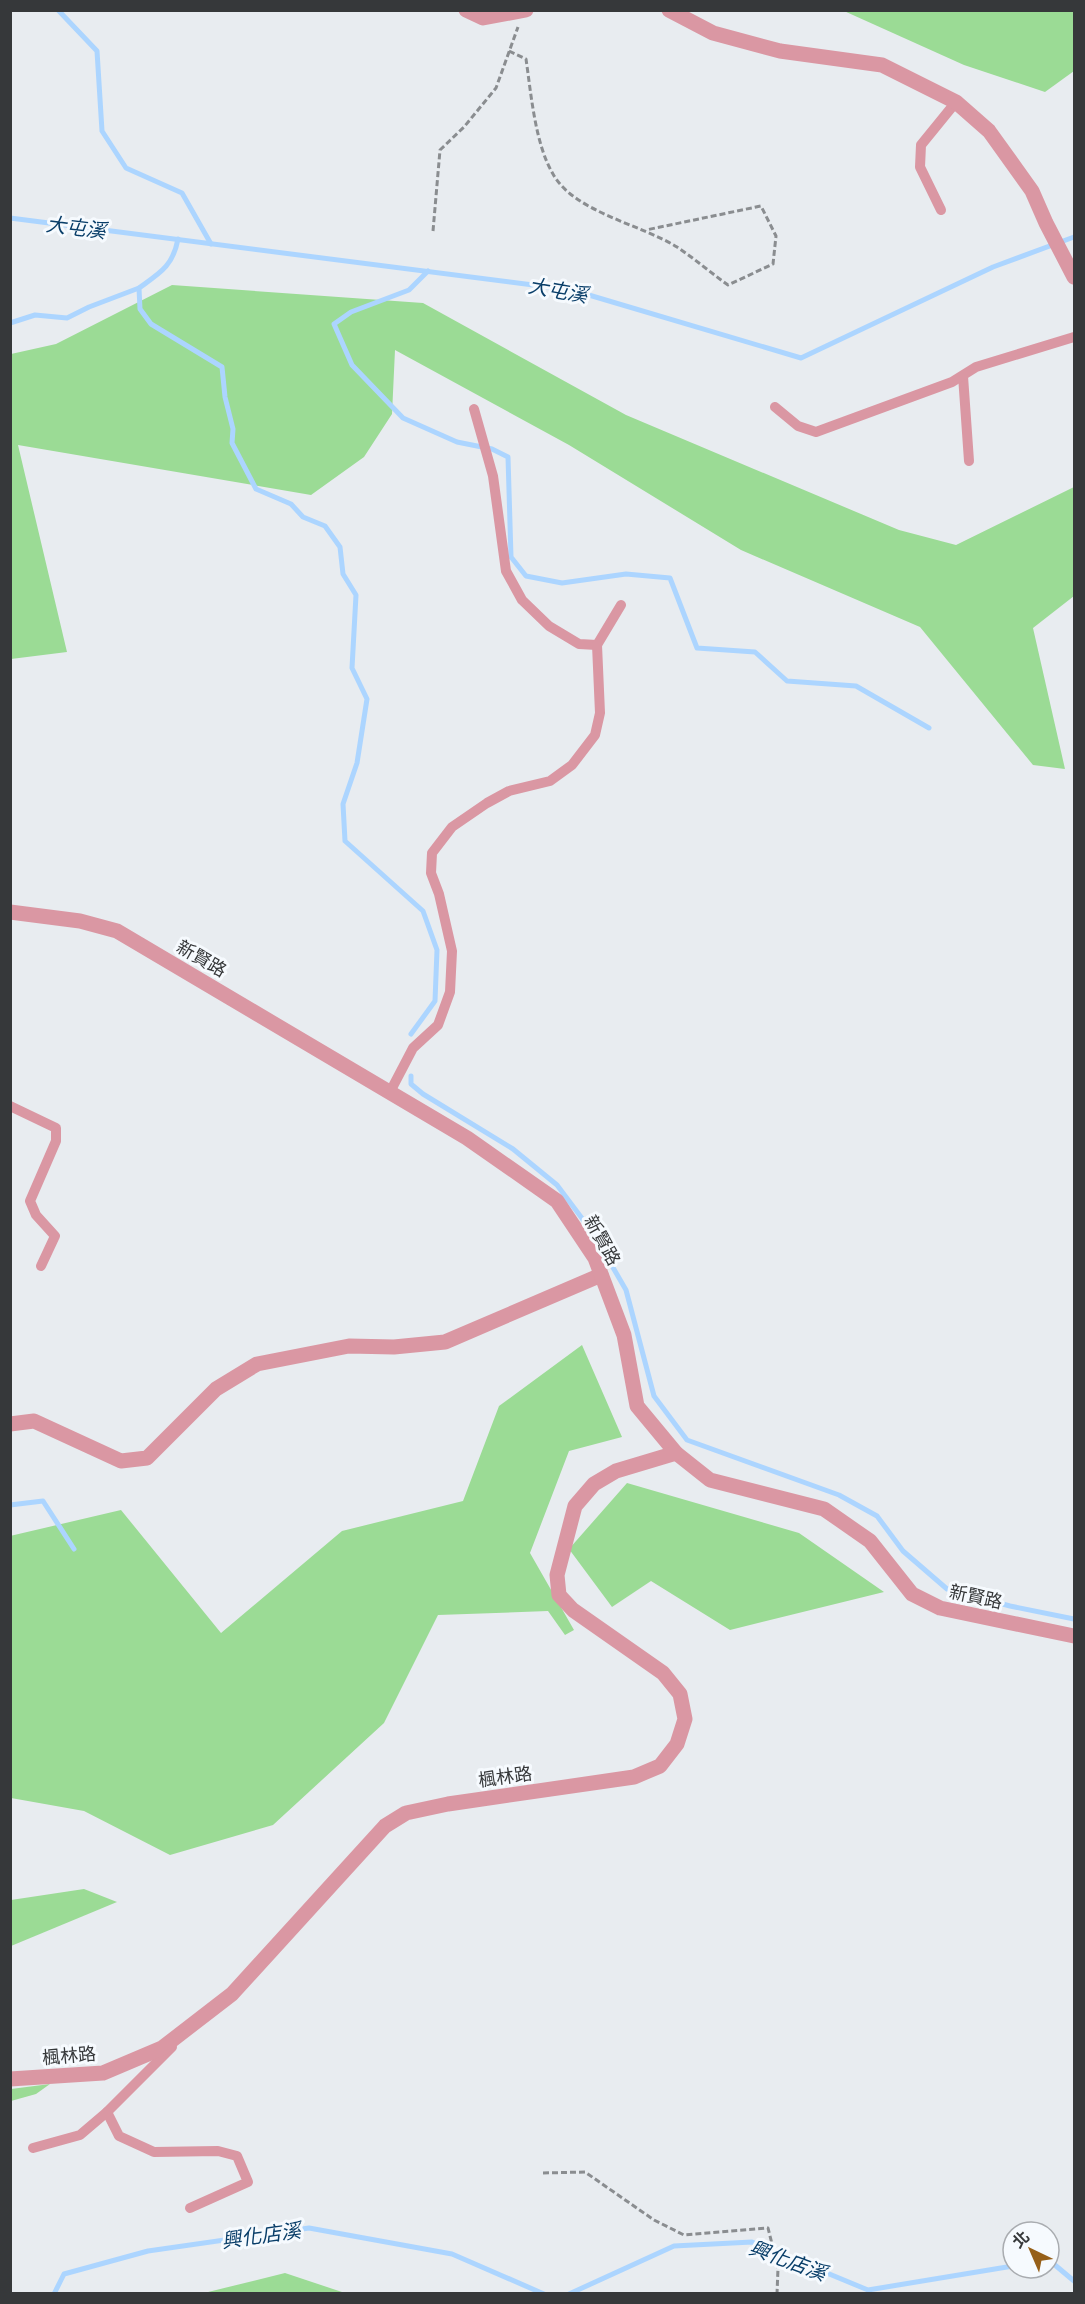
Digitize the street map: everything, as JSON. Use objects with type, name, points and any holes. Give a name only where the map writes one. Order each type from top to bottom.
[{"type":"street","points":[[465,10],[483,18],[525,11]]},
{"type":"street","points":[[669,10],[713,33],[780,51],[882,65],[956,102],[989,130],[1032,191],[1074,277]]},
{"type":"street","name":"新賢路","points":[[10,912],[80,921],[117,931],[467,1138],[557,1201],[595,1258],[624,1335],[637,1406],[676,1453],[710,1480],[824,1509],[870,1541],[912,1594],[940,1608],[1074,1636]]},
{"type":"street","points":[[10,1424],[33,1422],[121,1461],[147,1458],[216,1389],[257,1364],[349,1346],[394,1347],[445,1342],[601,1275]]},
{"type":"street","name":"楓林路","points":[[10,2079],[103,2073],[162,2048],[232,1994],[385,1826],[406,1814],[448,1804],[634,1777],[660,1766],[677,1744],[685,1719],[680,1694],[663,1673],[573,1610],[559,1595],[557,1575],[575,1506],[594,1484],[616,1471],[676,1453]]},
{"type":"lane","points":[[941,210],[920,167],[921,145],[956,102]]},
{"type":"lane","points":[[775,407],[798,426],[816,432],[952,382],[976,367],[1074,337]]},
{"type":"lane","points":[[963,376],[969,461]]},
{"type":"lane","points":[[474,409],[493,476],[506,571],[522,600],[549,626],[579,644],[597,645]]},
{"type":"lane","points":[[390,1092],[413,1048],[438,1025],[450,992],[452,951],[439,894],[431,873],[432,853],[452,827],[487,803],[510,790],[550,781],[572,765],[595,735],[600,713],[597,645],[621,605]]},
{"type":"lane","points":[[10,1106],[56,1128],[56,1142],[30,1201],[36,1215],[54,1236],[41,1266]]},
{"type":"lane","points":[[33,2148],[80,2135],[107,2112],[191,2027]]},
{"type":"lane","points":[[107,2112],[119,2136],[154,2152],[218,2151],[237,2156],[248,2182],[190,2208]]},
{"type":"path","points":[[433,231],[440,150],[464,127],[496,88],[525,11]]},
{"type":"path","points":[[509,51],[526,59],[537,129],[553,175],[578,202],[646,230],[677,248],[728,285],[773,264],[776,236],[761,206],[646,230]]},
{"type":"path","points":[[543,2173],[585,2172],[654,2220],[684,2235],[768,2228],[778,2268],[777,2294]]},
{"type":"green space","points":[[844,11],[1074,11],[1074,71],[1045,92],[964,65]]},
{"type":"green space","points":[[172,285],[423,303],[626,415],[899,530],[956,545],[1074,487],[1074,596],[1033,628],[1065,769],[1033,765],[920,627],[741,550],[569,445],[395,350],[392,414],[364,457],[311,495],[18,445],[67,652],[11,659],[11,354],[56,344]]},
{"type":"green space","points":[[582,1345],[622,1437],[569,1451],[530,1553],[574,1630],[565,1635],[548,1611],[438,1615],[384,1723],[273,1825],[170,1855],[84,1811],[11,1798],[10,1536],[121,1510],[221,1633],[342,1531],[463,1501],[499,1406]]},
{"type":"green space","points":[[627,1483],[799,1533],[884,1592],[730,1630],[651,1581],[612,1607],[569,1549]]},
{"type":"green space","points":[[84,1889],[117,1902],[11,1946],[11,1900]]},
{"type":"green space","points":[[50,2084],[36,2094],[11,2101],[11,2089]]},
{"type":"green space","points":[[285,2273],[345,2293],[204,2293]]},
{"type":"waterway","points":[[58,10],[97,51],[102,131],[126,168],[182,193],[211,244]]},
{"type":"waterway","name":"大屯溪","points":[[10,218],[572,290],[801,358],[993,267],[1074,237]]},
{"type":"waterway","points":[[178,239],[169,262],[139,288],[140,309],[151,324],[222,367],[225,397],[233,429],[232,443],[256,489],[291,504],[303,517],[325,526],[340,547],[343,574],[356,595],[352,668],[367,699],[357,763],[343,804],[345,841],[423,911],[437,950],[435,1001],[411,1034]]},
{"type":"waterway","points":[[428,271],[409,290],[351,312],[334,324],[352,365],[403,418],[457,442],[492,449],[508,457],[511,557],[526,576],[562,583],[626,574],[670,578],[697,648],[755,652],[787,681],[856,686],[929,728]]},
{"type":"waterway","points":[[10,323],[35,315],[67,318],[139,288]]},
{"type":"waterway","points":[[411,1076],[411,1084],[423,1094],[513,1149],[557,1185],[593,1233],[626,1290],[654,1396],[687,1440],[839,1495],[877,1516],[903,1551],[947,1589],[1010,1606],[1074,1619]]},
{"type":"waterway","points":[[10,1505],[43,1501],[74,1549]]},
{"type":"waterway","name":"興化店溪","points":[[54,2294],[64,2274],[148,2251],[309,2228],[452,2254],[544,2294]]},
{"type":"waterway","name":"興化店溪","points":[[569,2294],[674,2246],[752,2242],[868,2290],[1001,2268]]},
{"type":"waterway","name":"興化店溪","points":[[1061,2270],[1074,2281]]}]
